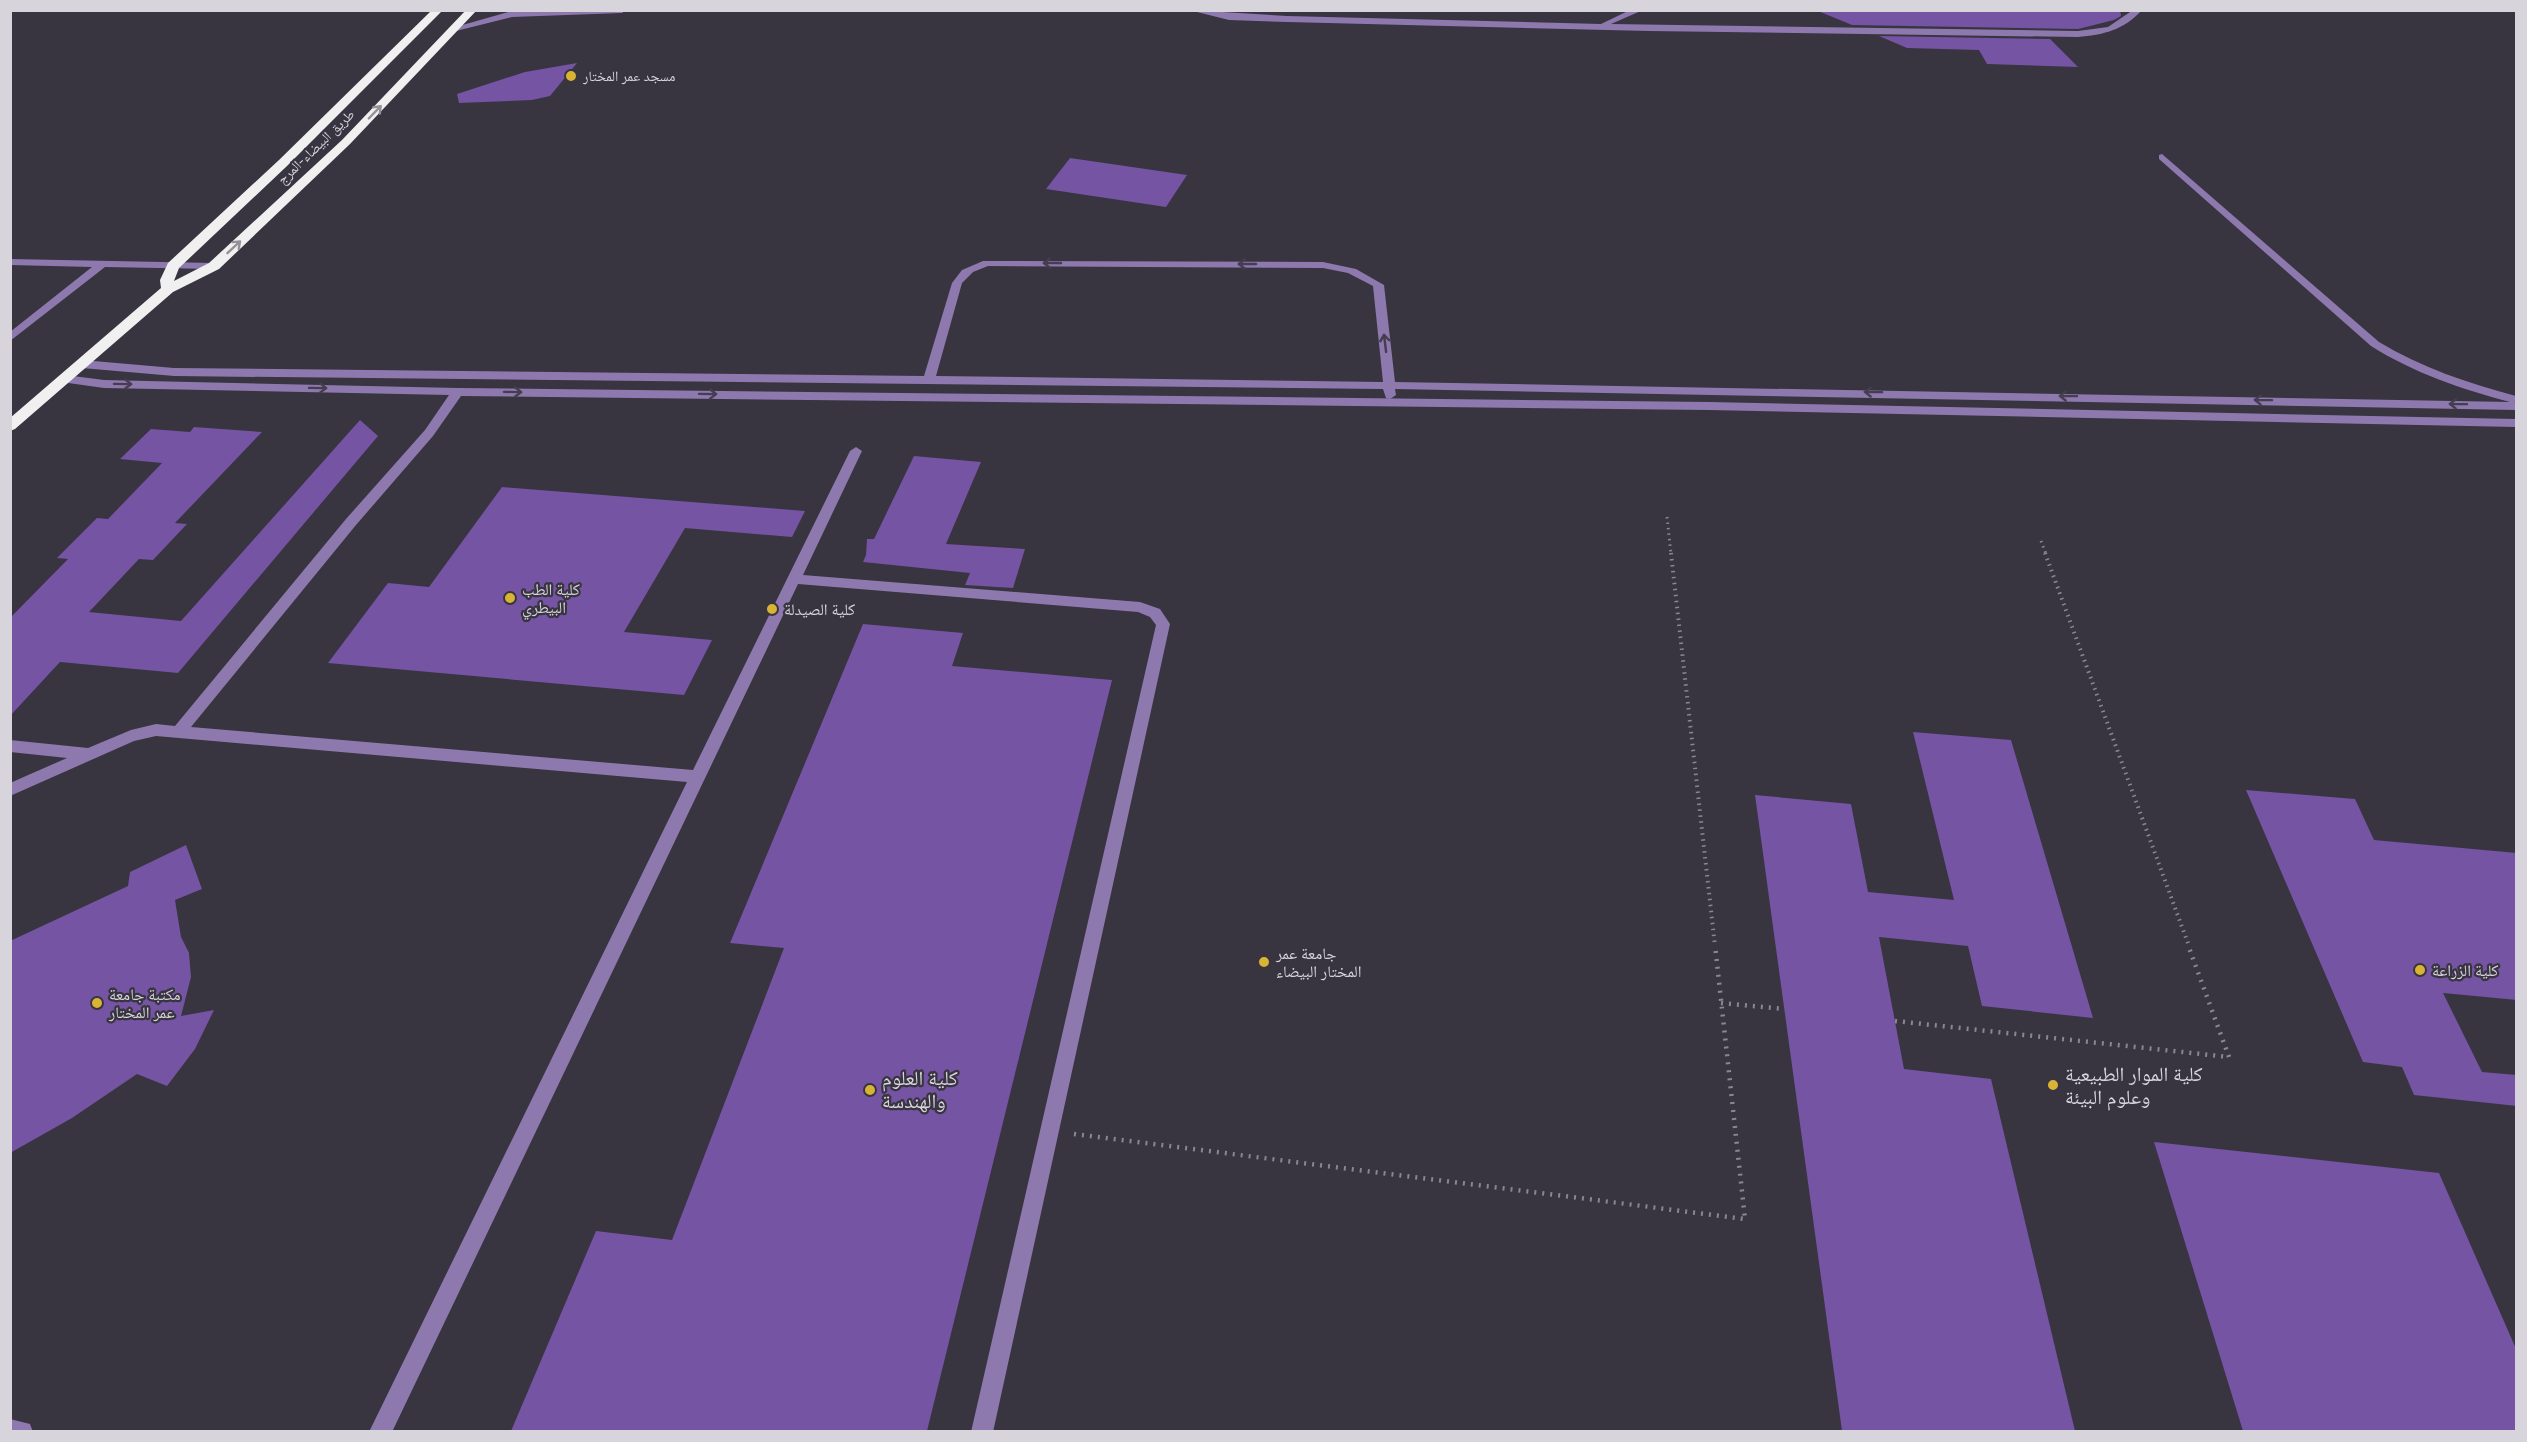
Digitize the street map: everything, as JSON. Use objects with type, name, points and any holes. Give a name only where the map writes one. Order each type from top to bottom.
[{"type":"highway","name":"طريق البيضاء-المرج","points":[[173,266],[283,163],[438,10]]},
{"type":"highway","name":"طريق البيضاء-المرج","points":[[10,426],[168,289],[214,266],[346,142],[472,10]]},
{"type":"highway","points":[[168,289],[167,280],[173,266]]},
{"type":"street","points":[[456,28],[512,14],[622,10]]},
{"type":"street","points":[[1193,10],[1229,17],[1600,27],[2078,34],[2108,32],[2128,20],[2138,10]]},
{"type":"street","points":[[1600,27],[1639,10]]},
{"type":"street","points":[[2162,157],[2375,344],[2402,362],[2444,380],[2517,401]]},
{"type":"street","points":[[10,262],[214,266]]},
{"type":"street","points":[[929,378],[960,276],[979,265],[987,263],[1323,265],[1345,267],[1367,276],[1378,285],[1391,401]]},
{"type":"street","points":[[10,338],[101,265]]},
{"type":"street","points":[[82,364],[174,372],[929,378],[1718,389],[2517,406]]},
{"type":"street","points":[[65,379],[98,384],[458,392],[1391,401],[2517,423]]},
{"type":"street","points":[[179,731],[351,522],[429,433],[458,392]]},
{"type":"street","points":[[380,1431],[856,451]]},
{"type":"street","points":[[794,579],[1140,607],[1155,614],[1163,624],[982,1431]]},
{"type":"street","points":[[10,790],[146,731],[179,731],[698,777]]},
{"type":"street","points":[[10,746],[90,754]]},
{"type":"street","points":[[10,1430],[22,1431]]},
{"type":"path","points":[[1050,1131],[1745,1219],[1667,517]]},
{"type":"path","points":[[1895,1021],[2229,1057],[2041,541]]},
{"type":"path","points":[[1721,1003],[1784,1009]]},
{"type":"building","points":[[2120,10],[2121,16],[2114,20],[2078,29],[1852,25],[1818,11]]},
{"type":"building","points":[[1879,36],[2050,39],[2078,67],[1987,64],[1979,50],[1907,48]]},
{"type":"building","points":[[577,63],[550,96],[532,100],[459,103],[457,94],[525,72]]},
{"type":"building","points":[[1070,158],[1187,175],[1166,207],[1046,189]]},
{"type":"building","points":[[360,420],[378,436],[178,673],[60,662],[10,716],[10,618],[68,559],[57,558],[97,518],[108,519],[162,463],[120,459],[151,429],[190,432],[194,427],[262,432],[175,523],[187,524],[153,560],[139,559],[89,612],[181,621]]},
{"type":"building","points":[[914,456],[981,462],[946,544],[1025,549],[1013,588],[965,585],[970,573],[863,562],[867,539],[874,539]]},
{"type":"building","name":"كلية الطب البيطري","points":[[502,487],[805,511],[792,537],[685,528],[624,632],[712,640],[684,695],[328,663],[388,583],[429,587]]},
{"type":"building","name":"كلية العلوم والهندسة","points":[[863,624],[963,633],[952,666],[1112,680],[927,1431],[511,1431],[596,1231],[672,1240],[784,948],[730,943]]},
{"type":"building","points":[[1913,732],[2011,740],[2093,1018],[1982,1006],[1968,946],[1879,937],[1904,1069],[1991,1079],[2075,1431],[1842,1431],[1755,795],[1851,804],[1868,892],[1954,900]]},
{"type":"building","name":"كلية الزراعة","points":[[2246,790],[2355,799],[2374,840],[2517,853],[2517,1000],[2443,993],[2482,1072],[2517,1075],[2517,1106],[2414,1095],[2402,1067],[2363,1062]]},
{"type":"building","name":"مكتبة جامعة عمر المختار","points":[[186,845],[202,889],[175,900],[181,937],[189,953],[191,977],[181,1016],[214,1010],[195,1049],[167,1086],[137,1074],[72,1118],[10,1153],[10,941],[128,886],[130,872]]},
{"type":"building","points":[[2154,1142],[2439,1173],[2517,1351],[2517,1431],[2243,1431]]},
{"type":"place","name":"مسجد عمر المختار","points":[[571,76]]},
{"type":"place","name":"كلية الطب البيطري","points":[[510,598]]},
{"type":"place","name":"كلية الصيدلة","points":[[772,609]]},
{"type":"place","name":"جامعة عمر المختار البيضاء","points":[[1264,962]]},
{"type":"place","name":"كلية الزراعة","points":[[2420,970]]},
{"type":"place","name":"مكتبة جامعة عمر المختار","points":[[97,1003]]},
{"type":"place","name":"كلية الموار الطبيعية وعلوم البيئة","points":[[2053,1085]]},
{"type":"place","name":"كلية العلوم والهندسة","points":[[870,1090]]}]
